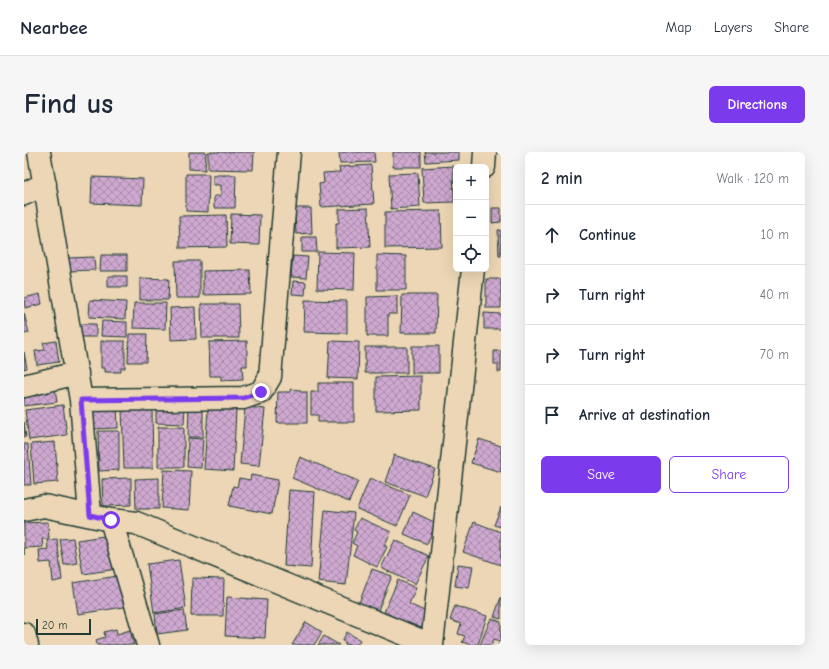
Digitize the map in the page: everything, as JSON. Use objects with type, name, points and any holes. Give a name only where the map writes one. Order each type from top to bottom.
[{"type":"street","points":[[39,152],[81,400],[90,515]]},
{"type":"street","points":[[81,400],[243,398],[261,392],[270,377],[289,152]]},
{"type":"street","points":[[484,164],[486,152]]},
{"type":"street","points":[[24,194],[45,184]]},
{"type":"street","points":[[24,510],[44,506],[111,520],[136,523],[432,645],[473,272]]},
{"type":"street","points":[[24,386],[77,373]]},
{"type":"street","points":[[111,520],[148,645]]},
{"type":"street","points":[[24,634],[27,645]]},
{"type":"building","points":[[189,152],[206,152],[205,170],[189,169]]},
{"type":"building","points":[[208,152],[254,152],[253,170],[208,169]]},
{"type":"building","points":[[339,152],[374,152],[375,162],[340,163]]},
{"type":"building","points":[[393,152],[421,152],[421,167],[393,167]]},
{"type":"building","points":[[425,152],[459,152],[459,160],[426,162]]},
{"type":"building","points":[[371,165],[374,204],[321,207],[319,184],[324,183],[323,173],[340,172],[339,167]]},
{"type":"building","points":[[453,166],[453,202],[424,203],[422,168]]},
{"type":"building","points":[[418,173],[420,207],[391,209],[389,174]]},
{"type":"building","points":[[186,174],[209,174],[208,212],[186,211]]},
{"type":"building","points":[[213,175],[236,175],[235,208],[214,208],[214,196],[221,196],[221,185],[213,185]]},
{"type":"building","points":[[92,177],[143,179],[142,205],[91,203]]},
{"type":"building","points":[[295,208],[311,208],[312,233],[296,234]]},
{"type":"building","points":[[368,208],[370,247],[336,248],[336,223],[339,223],[339,209]]},
{"type":"building","points":[[492,208],[501,208],[501,222],[492,223]]},
{"type":"building","points":[[441,211],[442,247],[385,248],[385,212]]},
{"type":"building","points":[[231,214],[260,215],[259,245],[230,244]]},
{"type":"building","points":[[226,215],[227,247],[180,248],[179,216]]},
{"type":"building","points":[[498,230],[501,230],[501,256],[499,256]]},
{"type":"building","points":[[302,237],[316,237],[317,252],[302,252]]},
{"type":"building","points":[[318,252],[355,253],[354,290],[317,289]]},
{"type":"building","points":[[101,255],[127,255],[127,271],[100,271]]},
{"type":"building","points":[[377,255],[406,256],[406,290],[377,290]]},
{"type":"building","points":[[293,256],[308,257],[306,278],[291,277]]},
{"type":"building","points":[[94,257],[95,270],[69,271],[68,258]]},
{"type":"building","points":[[175,261],[200,261],[200,298],[176,298]]},
{"type":"building","points":[[250,270],[251,294],[203,295],[203,271]]},
{"type":"building","points":[[108,276],[127,276],[127,287],[108,287]]},
{"type":"building","points":[[140,278],[169,279],[168,300],[140,300]]},
{"type":"building","points":[[486,279],[501,279],[501,308],[486,308]]},
{"type":"building","points":[[293,281],[306,282],[305,295],[292,294]]},
{"type":"building","points":[[40,294],[42,304],[25,308],[24,298]]},
{"type":"building","points":[[402,295],[437,295],[436,333],[401,333]]},
{"type":"building","points":[[397,296],[397,314],[388,314],[388,336],[367,336],[367,297]]},
{"type":"building","points":[[90,300],[126,302],[125,319],[89,317]]},
{"type":"building","points":[[305,300],[347,301],[347,333],[304,332]]},
{"type":"building","points":[[134,303],[166,303],[165,329],[133,328]]},
{"type":"building","points":[[201,304],[238,304],[239,338],[202,338]]},
{"type":"building","points":[[195,307],[196,339],[171,340],[170,308]]},
{"type":"building","points":[[24,313],[29,333],[24,334]]},
{"type":"building","points":[[484,313],[501,314],[501,329],[484,329]]},
{"type":"building","points":[[102,321],[127,322],[127,337],[101,336]]},
{"type":"building","points":[[77,324],[96,324],[96,337],[77,337]]},
{"type":"building","points":[[129,334],[147,334],[146,362],[128,362]]},
{"type":"building","points":[[56,341],[59,362],[37,365],[35,351],[45,350],[43,343]]},
{"type":"building","points":[[101,341],[125,341],[125,368],[121,368],[121,372],[105,372],[105,368],[101,368]]},
{"type":"building","points":[[247,341],[247,366],[242,366],[243,379],[221,380],[221,376],[210,376],[209,342]]},
{"type":"building","points":[[330,341],[359,342],[358,379],[328,378]]},
{"type":"building","points":[[412,346],[439,346],[439,373],[412,373]]},
{"type":"building","points":[[365,347],[407,347],[407,373],[365,373]]},
{"type":"building","points":[[494,351],[501,351],[501,372],[498,372],[498,364],[494,364]]},
{"type":"building","points":[[24,352],[27,368],[24,369]]},
{"type":"building","points":[[421,376],[421,410],[376,411],[376,377]]},
{"type":"building","points":[[318,383],[354,383],[354,422],[318,422],[318,415],[311,415],[311,392],[318,392]]},
{"type":"building","points":[[55,388],[57,402],[24,406],[24,391]]},
{"type":"building","points":[[291,389],[300,390],[300,392],[307,392],[307,423],[277,423],[278,392],[291,392]]},
{"type":"building","points":[[63,405],[67,435],[29,440],[25,410]]},
{"type":"building","points":[[156,405],[185,405],[184,424],[156,423]]},
{"type":"building","points":[[117,407],[118,428],[91,429],[90,408]]},
{"type":"building","points":[[152,407],[153,468],[124,468],[122,408]]},
{"type":"building","points":[[189,407],[203,408],[203,437],[188,437]]},
{"type":"building","points":[[245,407],[265,409],[259,466],[240,464]]},
{"type":"building","points":[[208,408],[236,410],[233,471],[204,469]]},
{"type":"building","points":[[24,422],[26,437],[24,437]]},
{"type":"building","points":[[158,427],[184,427],[184,467],[158,467]]},
{"type":"building","points":[[98,431],[119,431],[119,470],[99,471]]},
{"type":"building","points":[[188,438],[203,439],[201,468],[187,467]]},
{"type":"building","points":[[479,439],[501,446],[501,472],[471,463]]},
{"type":"building","points":[[55,442],[58,482],[34,484],[31,444]]},
{"type":"building","points":[[24,444],[28,444],[31,485],[24,485]]},
{"type":"building","points":[[394,455],[435,469],[425,496],[385,482]]},
{"type":"building","points":[[300,457],[358,481],[349,502],[292,478]]},
{"type":"building","points":[[164,470],[191,471],[189,510],[162,508]]},
{"type":"building","points":[[251,475],[278,480],[272,514],[229,506],[233,486],[237,487],[239,478],[250,480]]},
{"type":"building","points":[[131,478],[131,505],[103,506],[102,479]]},
{"type":"building","points":[[159,478],[159,509],[136,509],[135,479]]},
{"type":"building","points":[[370,478],[410,495],[397,526],[357,509]]},
{"type":"building","points":[[289,490],[315,492],[311,568],[284,566]]},
{"type":"building","points":[[501,507],[501,527],[494,525]]},
{"type":"building","points":[[325,510],[354,513],[346,585],[318,582]]},
{"type":"building","points":[[413,512],[436,523],[427,544],[404,534]]},
{"type":"building","points":[[360,518],[391,532],[384,546],[387,547],[377,567],[353,555],[357,546],[352,543],[357,532],[354,530]]},
{"type":"building","points":[[48,522],[49,539],[42,539],[43,547],[24,548],[24,523]]},
{"type":"building","points":[[474,522],[501,532],[501,565],[463,552]]},
{"type":"building","points":[[111,535],[117,569],[83,574],[77,540]]},
{"type":"building","points":[[73,538],[77,563],[64,565],[60,539]]},
{"type":"building","points":[[57,539],[62,580],[53,582],[51,562],[40,563],[39,550],[48,549],[47,540]]},
{"type":"building","points":[[395,540],[429,556],[415,584],[381,568]]},
{"type":"building","points":[[179,560],[186,608],[154,613],[147,564]]},
{"type":"building","points":[[458,564],[473,566],[469,588],[455,586]]},
{"type":"building","points":[[372,569],[392,576],[378,610],[359,603]]},
{"type":"building","points":[[118,576],[124,607],[78,614],[73,583]]},
{"type":"building","points":[[192,578],[224,579],[223,616],[191,616]]},
{"type":"building","points":[[398,580],[416,588],[409,604],[433,615],[426,631],[384,612]]},
{"type":"building","points":[[227,597],[267,600],[265,638],[225,636]]},
{"type":"building","points":[[501,597],[501,619],[494,617]]},
{"type":"building","points":[[455,606],[487,616],[478,645],[462,642],[465,636],[458,634],[461,624],[450,620]]},
{"type":"building","points":[[184,610],[187,630],[157,634],[155,614]]},
{"type":"building","points":[[491,618],[501,622],[501,645],[498,645],[500,641],[494,639],[491,645],[480,645]]},
{"type":"building","points":[[306,622],[322,632],[314,645],[292,645]]},
{"type":"building","points":[[116,629],[117,634],[130,630],[134,645],[97,645],[96,640],[105,637],[104,632]]},
{"type":"building","points":[[347,632],[360,640],[357,645],[345,645],[346,643],[342,641]]},
{"type":"building","points":[[324,636],[339,645],[318,645]]},
{"type":"route","points":[[111,520],[90,515],[81,400],[243,398],[261,392]]}]
